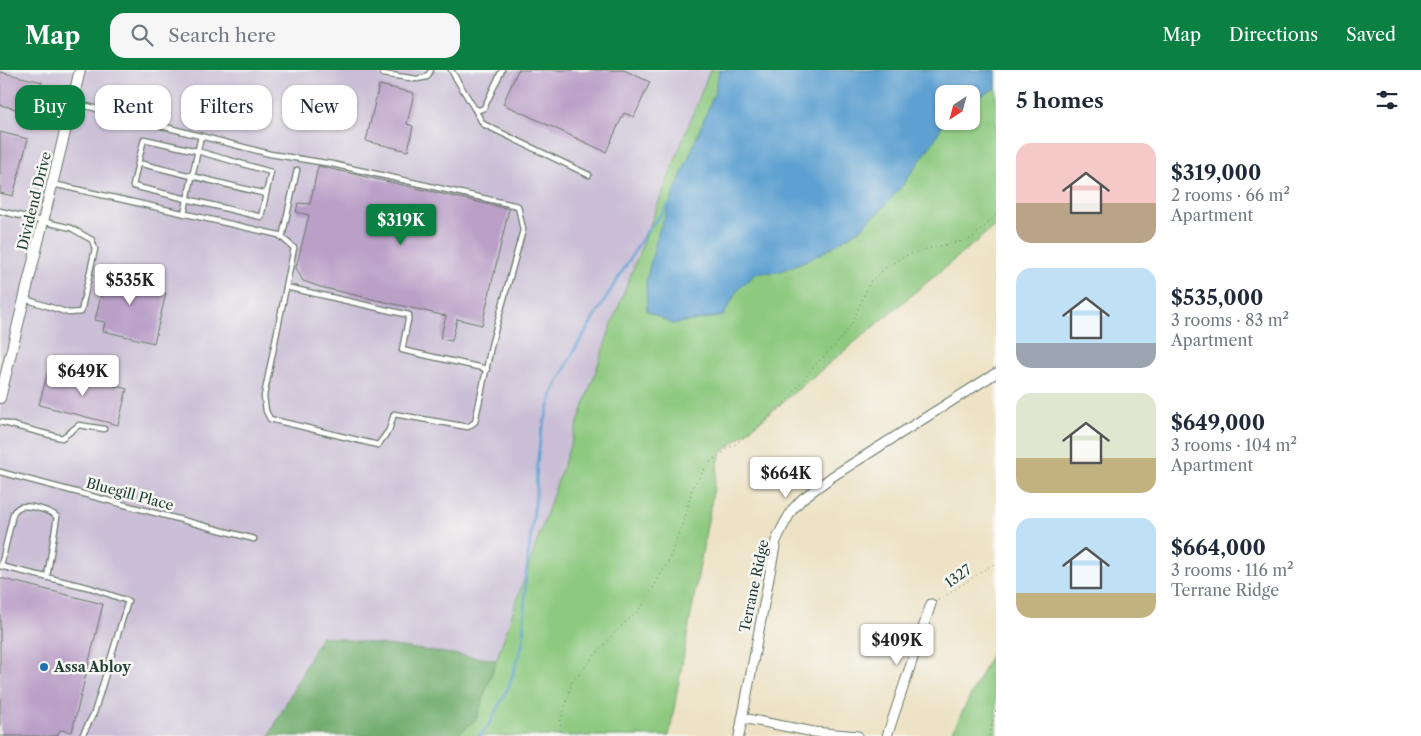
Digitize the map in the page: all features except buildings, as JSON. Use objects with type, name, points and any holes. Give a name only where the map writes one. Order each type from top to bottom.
[{"type":"street","name":"Dividend Drive","points":[[76,85],[80,70]]},
{"type":"street","name":"Dividend Drive","points":[[0,398],[66,130]]},
{"type":"street","name":"Terrane Ridge","points":[[739,736],[776,541],[792,510],[802,499],[833,476],[996,373]]},
{"type":"street","points":[[887,736],[931,604]]},
{"type":"street","points":[[742,718],[814,732],[858,736]]},
{"type":"lane","points":[[383,74],[416,79],[427,77],[431,70]]},
{"type":"lane","points":[[451,70],[483,124],[589,175]]},
{"type":"lane","points":[[474,108],[479,110],[484,108],[502,70]]},
{"type":"lane","points":[[53,184],[279,235],[294,248],[264,396],[266,411],[270,419],[378,444],[389,430],[394,414],[468,426],[475,422],[492,342],[523,230],[518,206],[332,164],[270,154],[85,105]]},
{"type":"lane","points":[[184,214],[201,136]]},
{"type":"lane","points":[[144,139],[197,151],[271,172],[261,216],[133,186],[144,139]]},
{"type":"lane","points":[[138,163],[266,194]]},
{"type":"lane","points":[[282,238],[297,170]]},
{"type":"lane","points":[[0,211],[71,228],[92,240],[95,249],[81,312],[69,313],[24,298]]},
{"type":"lane","points":[[286,287],[409,315],[402,350],[487,369]]},
{"type":"lane","points":[[0,422],[62,438],[79,425],[104,428]]},
{"type":"lane","name":"Bluegill Place","points":[[0,472],[254,539]]},
{"type":"lane","points":[[47,577],[57,517],[53,513],[36,508],[20,507],[13,514],[1,566],[91,588],[128,601],[94,713],[82,736]]},
{"type":"path","points":[[560,736],[561,720],[572,682],[616,631],[643,605],[668,562],[685,517],[693,486],[710,462],[752,432],[782,407],[814,366],[839,341],[851,325],[870,282],[884,269],[902,257],[922,250],[971,239],[996,216]]},
{"type":"path","name":"1327","points":[[931,604],[960,588],[978,573],[996,563]]},
{"type":"path","points":[[989,736],[996,710]]},
{"type":"shaded area","points":[[0,70],[710,70],[614,318],[496,660],[321,636],[269,736],[0,736]]},
{"type":"green space","points":[[710,70],[996,70],[996,225],[720,454],[669,736],[456,736],[476,719],[614,318]]},
{"type":"green space","points":[[321,636],[496,660],[476,719],[456,736],[269,736]]},
{"type":"green space","points":[[996,645],[996,736],[950,736]]},
{"type":"water","points":[[719,70],[996,70],[996,88],[980,96],[980,85],[935,85],[935,130],[940,130],[934,141],[902,186],[880,211],[859,230],[821,254],[779,272],[757,273],[738,289],[723,316],[672,324],[647,311],[646,281],[658,233],[714,94]]},
{"type":"waterway","points":[[480,736],[490,723],[509,686],[523,642],[526,573],[536,495],[537,464],[541,434],[553,393],[575,349],[645,234],[671,202]]},
{"type":"place","name":"Assa Abloy","points":[[44,667]]}]
